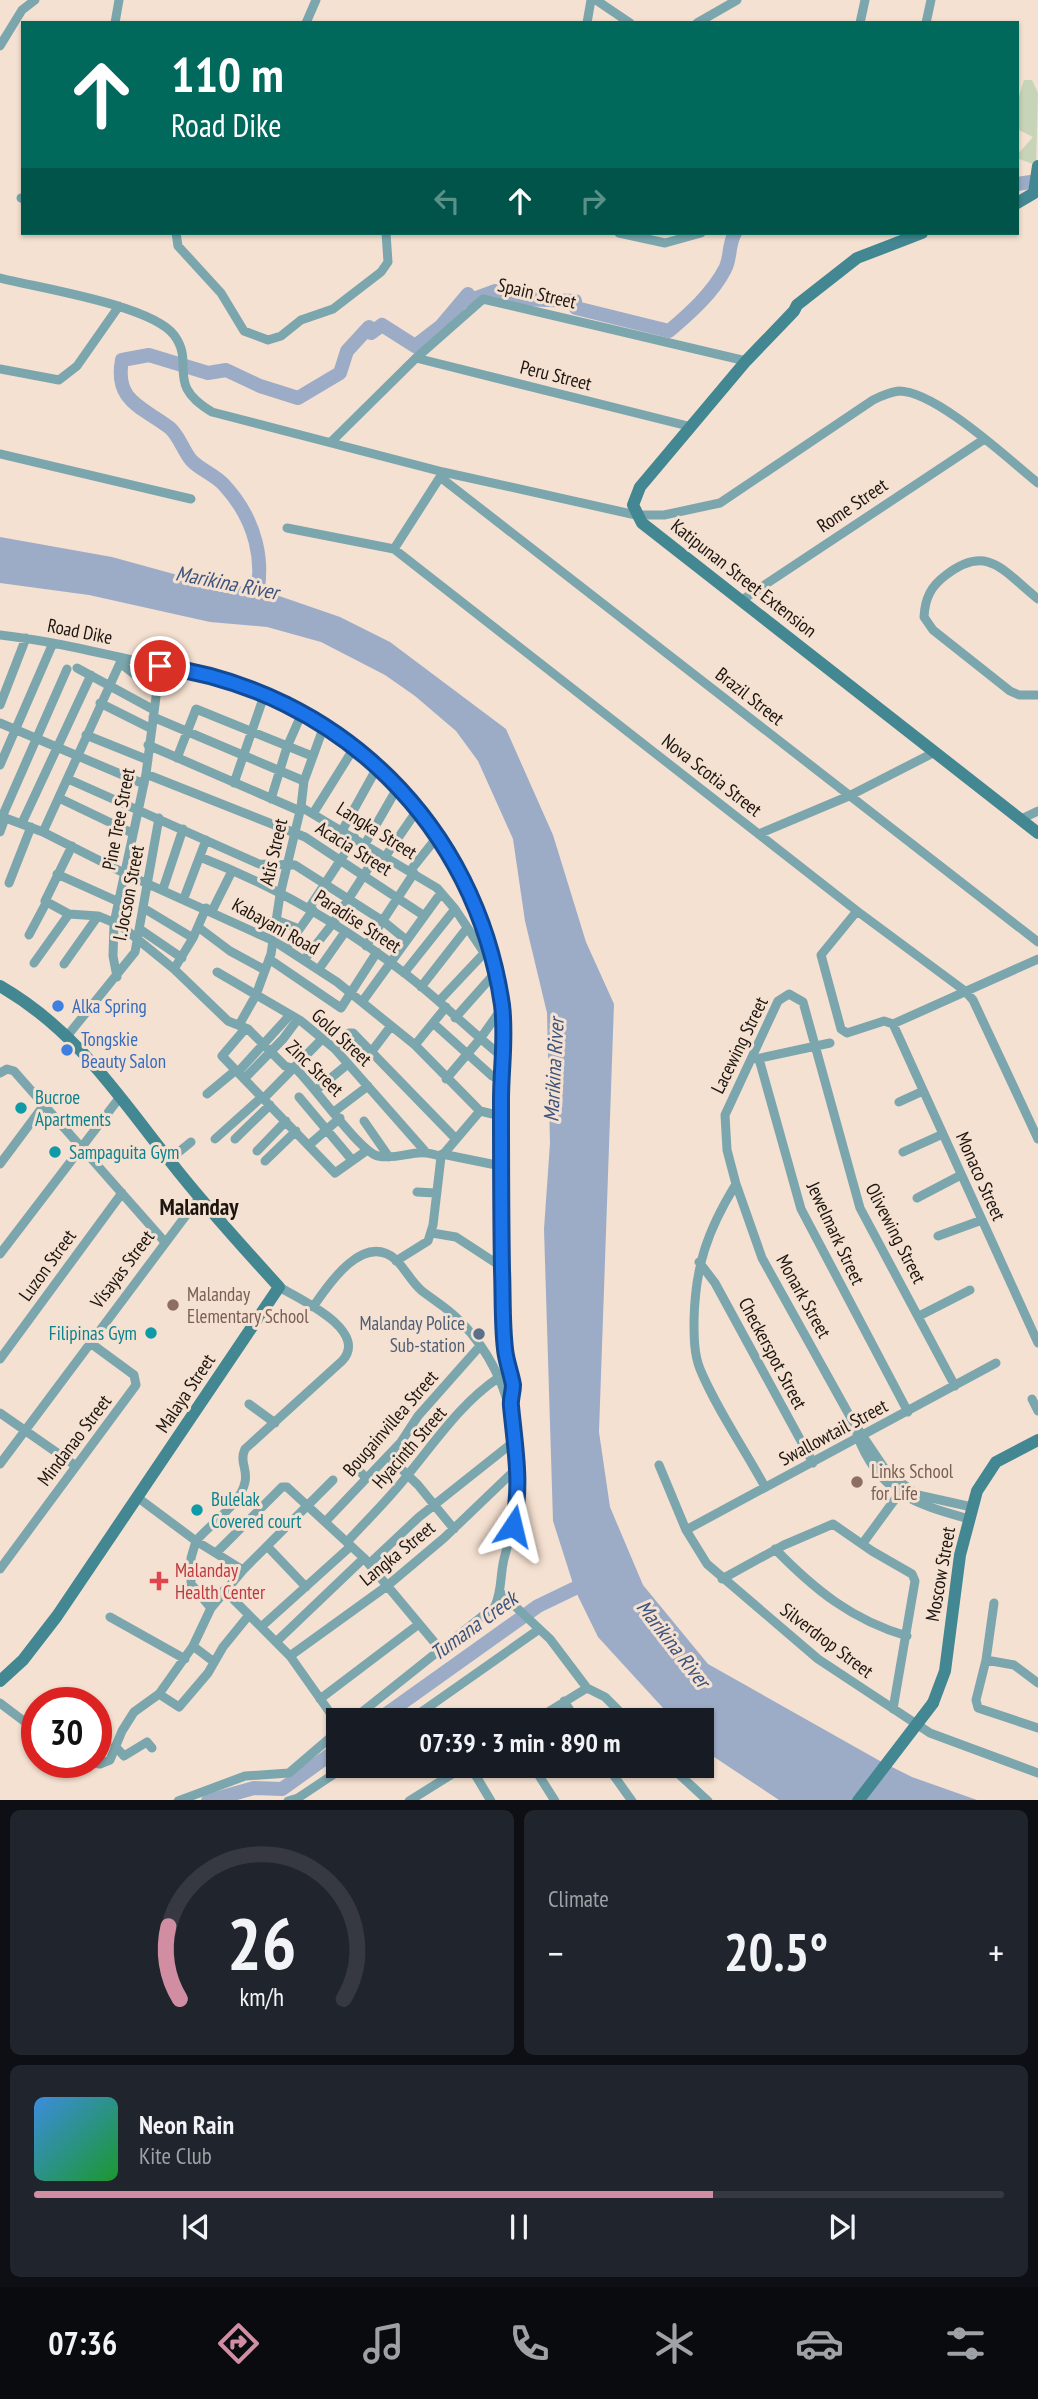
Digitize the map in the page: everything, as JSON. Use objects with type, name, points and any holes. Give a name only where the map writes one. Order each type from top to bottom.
[{"type":"street","points":[[0,46],[22,10],[35,0]]},
{"type":"street","points":[[115,21],[119,0]]},
{"type":"street","points":[[307,21],[316,0]]},
{"type":"street","points":[[589,20],[594,0],[627,21]]},
{"type":"street","points":[[700,21],[737,0]]},
{"type":"street","points":[[860,21],[865,0]]},
{"type":"street","points":[[927,21],[932,0]]},
{"type":"street","points":[[589,20],[611,11]]},
{"type":"street","points":[[1019,202],[1032,196],[1037,175]]},
{"type":"street","points":[[176,235],[178,246],[221,293],[244,331],[268,340],[281,336],[301,320],[332,309],[381,272],[388,262],[386,235]]},
{"type":"street","points":[[628,235],[665,243],[694,235]]},
{"type":"street","points":[[636,515],[633,505],[636,493],[688,426],[807,295],[815,292],[857,258],[917,235]]},
{"type":"street","points":[[0,278],[119,306],[145,315],[169,329],[176,337],[190,397],[212,412],[331,442],[441,475],[636,515],[664,514],[720,503],[873,400],[898,391],[924,398],[945,409],[1038,483]]},
{"type":"street","name":"Spain Street","points":[[331,442],[415,358],[479,301],[487,299],[746,361]]},
{"type":"street","points":[[0,369],[59,380],[77,366],[119,306]]},
{"type":"street","name":"Peru Street","points":[[415,358],[688,426]]},
{"type":"street","name":"Rome Street","points":[[742,600],[983,440]]},
{"type":"street","points":[[0,454],[191,499]]},
{"type":"street","points":[[394,549],[441,475]]},
{"type":"street","name":"Brazil Street","points":[[441,475],[1038,942]]},
{"type":"street","name":"Katipunan Street Extension","points":[[636,515],[1038,833]]},
{"type":"street","name":"Nova Scotia Street","points":[[287,528],[394,549],[857,911],[965,991],[973,1000],[1038,1139]]},
{"type":"street","points":[[1038,599],[993,564],[980,558],[970,560],[940,579],[930,590],[924,617],[933,630],[1010,691],[1019,695],[1038,695]]},
{"type":"street","name":"Road Dike","points":[[0,635],[53,643],[121,660],[223,678],[265,693],[324,726],[378,766],[399,785],[438,836],[471,898],[495,973],[502,1008],[505,1059],[501,1166],[502,1267],[505,1351],[513,1385],[510,1402]]},
{"type":"street","points":[[0,705],[26,638]]},
{"type":"street","points":[[0,765],[53,643]]},
{"type":"street","points":[[43,832],[121,660],[134,674],[159,684]]},
{"type":"street","name":"Pine Tree Street","points":[[117,978],[113,956],[114,923],[145,779],[160,666]]},
{"type":"street","points":[[0,832],[3,817],[36,737],[72,668],[90,674],[187,733],[304,781]]},
{"type":"street","points":[[9,883],[27,825],[57,747],[90,674]]},
{"type":"street","points":[[234,783],[265,693]]},
{"type":"street","points":[[100,703],[150,728]]},
{"type":"street","points":[[177,758],[196,709],[251,729],[312,756]]},
{"type":"street","points":[[271,799],[278,771],[302,713]]},
{"type":"street","name":"Acacia Street","points":[[0,723],[76,756],[306,837],[423,915]]},
{"type":"street","name":"Atis Street","points":[[239,1073],[222,1054],[242,1027],[269,959],[280,894],[290,863],[301,809],[304,781],[324,726]]},
{"type":"street","points":[[86,735],[148,760]]},
{"type":"street","name":"Langka Street","points":[[148,746],[271,799],[314,811],[441,893],[487,950]]},
{"type":"street","points":[[314,811],[354,748]]},
{"type":"street","points":[[759,834],[849,796],[935,752]]},
{"type":"street","points":[[343,829],[378,766]]},
{"type":"street","points":[[68,779],[259,864],[290,863],[324,882],[405,939]]},
{"type":"street","points":[[365,844],[399,785]]},
{"type":"street","points":[[59,798],[132,833]]},
{"type":"street","points":[[304,960],[333,923],[364,874],[418,809]]},
{"type":"street","points":[[1021,819],[1038,811]]},
{"type":"street","name":"Kabayani Road","points":[[3,817],[43,832],[126,874],[184,898],[286,948],[351,993],[415,1045],[480,1111]]},
{"type":"street","name":"I. Jocson Street","points":[[68,1035],[117,978],[140,935],[159,818]]},
{"type":"street","points":[[163,890],[183,829]]},
{"type":"street","points":[[366,946],[438,836]]},
{"type":"street","points":[[286,948],[311,909],[324,882],[355,838]]},
{"type":"street","points":[[184,898],[206,840]]},
{"type":"street","points":[[29,935],[72,846]]},
{"type":"street","name":"Paradise Street","points":[[200,857],[311,909],[377,952],[505,1059]]},
{"type":"street","points":[[174,969],[232,871]]},
{"type":"street","points":[[57,874],[119,902]]},
{"type":"street","points":[[362,1002],[388,961],[441,893]]},
{"type":"street","points":[[45,902],[69,914],[98,916],[182,958]]},
{"type":"street","points":[[145,909],[194,938]]},
{"type":"street","points":[[404,973],[455,909]]},
{"type":"street","points":[[857,911],[821,955],[841,1029],[847,1033],[884,1021],[893,1024],[1038,959]]},
{"type":"street","points":[[34,963],[69,914]]},
{"type":"street","points":[[64,964],[98,916]]},
{"type":"street","points":[[276,920],[299,929]]},
{"type":"street","points":[[198,927],[230,951],[265,970]]},
{"type":"street","points":[[421,987],[467,928]]},
{"type":"street","points":[[319,969],[345,932]]},
{"type":"street","name":"Zinc Street","points":[[140,935],[228,1021],[242,1027],[316,1090],[366,1151]]},
{"type":"street","points":[[415,1045],[433,1023],[442,1004],[487,950]]},
{"type":"street","points":[[269,959],[339,1008],[377,952]]},
{"type":"street","name":"Gold Street","points":[[217,972],[294,1017],[335,1049],[424,1150]]},
{"type":"street","points":[[455,1018],[495,973]]},
{"type":"street","points":[[0,986],[35,1007],[68,1035],[199,1198],[279,1287],[313,1307],[342,1330],[350,1343],[342,1361],[243,1453],[246,1479],[241,1492],[195,1541],[191,1558],[191,1584],[211,1608]]},
{"type":"street","name":"Lacewing Street","points":[[736,1184],[727,1150],[725,1115],[755,1060],[778,1001],[789,994],[803,1002],[814,1047]]},
{"type":"street","points":[[446,1079],[480,1040],[502,1008]]},
{"type":"street","points":[[207,1094],[239,1073],[268,1048],[294,1017]]},
{"type":"street","points":[[433,1023],[467,1055],[503,1081]]},
{"type":"street","name":"Monaco Street","points":[[893,1024],[1038,1343]]},
{"type":"street","points":[[372,1051],[391,1026]]},
{"type":"street","points":[[335,1049],[351,1033],[372,1051],[422,1107],[456,1139]]},
{"type":"street","points":[[235,1139],[292,1068],[322,1039]]},
{"type":"street","points":[[755,1060],[830,1043]]},
{"type":"street","name":"Olivewing Street","points":[[814,1047],[860,1208],[955,1386]]},
{"type":"street","name":"Jewelmark Street","points":[[755,1060],[801,1209],[908,1412]]},
{"type":"street","points":[[316,1090],[348,1064]]},
{"type":"street","points":[[3,1071],[13,1070],[164,1241]]},
{"type":"street","points":[[239,1073],[336,1173],[366,1151],[389,1157],[424,1150],[501,1166]]},
{"type":"street","points":[[309,1145],[368,1086]]},
{"type":"street","points":[[900,1102],[923,1091]]},
{"type":"street","points":[[0,1254],[120,1097]]},
{"type":"street","points":[[299,1097],[352,1160]]},
{"type":"street","points":[[215,1139],[265,1100]]},
{"type":"street","points":[[0,1164],[44,1105]]},
{"type":"street","points":[[396,1261],[423,1247],[432,1233],[435,1193],[442,1155],[480,1111],[502,1116]]},
{"type":"street","points":[[257,1152],[286,1121]]},
{"type":"street","points":[[364,1121],[389,1157]]},
{"type":"street","points":[[265,1161],[296,1131]]},
{"type":"street","points":[[903,1152],[943,1134]]},
{"type":"street","points":[[169,1160],[191,1142]]},
{"type":"street","points":[[917,1198],[961,1175]]},
{"type":"street","points":[[736,1184],[712,1227],[699,1262],[695,1288],[694,1343],[699,1368],[765,1487]]},
{"type":"street","name":"Monark Street","points":[[736,1184],[762,1258],[879,1469],[901,1491],[971,1513]]},
{"type":"street","points":[[417,1192],[435,1193]]},
{"type":"street","name":"Luzon Street","points":[[0,1359],[122,1193]]},
{"type":"street","name":"Visayas Street","points":[[0,1464],[164,1241],[199,1198]]},
{"type":"street","points":[[938,1236],[982,1220]]},
{"type":"street","points":[[432,1233],[453,1236],[502,1267]]},
{"type":"street","points":[[313,1307],[332,1281],[356,1258],[377,1253],[396,1261],[414,1283],[458,1318],[480,1346],[510,1402],[516,1440],[519,1494],[502,1566],[501,1593],[495,1606],[367,1708]]},
{"type":"street","name":"Checkerspot Street","points":[[699,1262],[715,1283],[813,1463]]},
{"type":"street","name":"Malaya Street","points":[[0,1681],[18,1666],[50,1626],[279,1287]]},
{"type":"street","points":[[919,1316],[970,1290]]},
{"type":"street","name":"Mindanao Street","points":[[0,1569],[137,1381],[134,1375],[89,1342]]},
{"type":"street","name":"Bougainvillea Street","points":[[325,1522],[388,1456],[418,1416],[480,1346]]},
{"type":"street","name":"Swallowtail Street","points":[[686,1530],[996,1363]]},
{"type":"street","name":"Hyacinth Street","points":[[261,1627],[349,1544],[437,1438],[468,1406],[474,1394],[498,1378]]},
{"type":"street","points":[[1032,1399],[1038,1410]]},
{"type":"street","points":[[249,1404],[275,1423]]},
{"type":"street","points":[[0,1413],[76,1466]]},
{"type":"street","points":[[276,1643],[433,1504],[516,1440]]},
{"type":"street","name":"Moscow Street","points":[[859,1800],[933,1703],[945,1671],[955,1583],[971,1513],[982,1479],[996,1462],[1038,1440]]},
{"type":"street","points":[[388,1456],[454,1529]]},
{"type":"street","points":[[353,1464],[366,1478]]},
{"type":"street","name":"Silverdrop Street","points":[[659,1465],[699,1554],[722,1579],[818,1659],[930,1733],[1038,1773]]},
{"type":"street","name":"Langka Street","points":[[290,1656],[387,1586],[454,1529],[518,1467]]},
{"type":"street","points":[[112,1753],[134,1712],[159,1694],[193,1646],[211,1608],[224,1590],[333,1480]]},
{"type":"street","points":[[216,1553],[284,1486],[366,1561],[440,1648]]},
{"type":"street","points":[[863,1543],[901,1491]]},
{"type":"street","points":[[137,1497],[195,1541],[243,1570]]},
{"type":"street","points":[[722,1579],[827,1524],[838,1526],[912,1573],[915,1581],[893,1709]]},
{"type":"street","points":[[267,1546],[306,1587]]},
{"type":"street","points":[[775,1549],[831,1602],[878,1628],[907,1636]]},
{"type":"street","points":[[224,1590],[290,1656],[326,1708]]},
{"type":"street","points":[[501,1593],[550,1639],[587,1688],[605,1697],[616,1708]]},
{"type":"street","points":[[994,1603],[986,1660],[976,1700],[978,1708],[1038,1728]]},
{"type":"street","points":[[159,1694],[178,1707],[249,1615]]},
{"type":"street","points":[[110,1616],[184,1659]]},
{"type":"street","points":[[320,1699],[419,1624]]},
{"type":"street","points":[[426,1708],[535,1626]]},
{"type":"street","points":[[193,1646],[214,1662]]},
{"type":"street","points":[[986,1660],[1014,1665],[1038,1683]]},
{"type":"street","points":[[553,1708],[587,1688]]},
{"type":"street","points":[[564,1701],[568,1708]]},
{"type":"street","points":[[0,1703],[21,1719]]},
{"type":"street","points":[[181,1800],[245,1776],[289,1773],[326,1741]]},
{"type":"street","points":[[116,1746],[124,1756],[147,1742],[152,1748]]},
{"type":"street","points":[[291,1800],[328,1778]]},
{"type":"street","points":[[411,1800],[445,1778]]},
{"type":"street","points":[[477,1778],[490,1800]]},
{"type":"street","points":[[541,1778],[554,1800]]},
{"type":"street","points":[[616,1778],[631,1800]]},
{"type":"street","points":[[683,1778],[707,1800]]},
{"type":"green space","points":[[1024,80],[1032,80],[1038,93],[1036,165],[1019,159],[1019,153],[1033,137],[1019,130],[1019,96]]},
{"type":"water","name":"Marikina River","points":[[0,537],[112,557],[192,579],[259,589],[340,617],[390,642],[506,729],[553,835],[586,942],[614,1004],[599,1432],[610,1507],[643,1585],[708,1664],[880,1761],[912,1777],[977,1800],[779,1800],[714,1757],[714,1708],[663,1708],[598,1637],[575,1590],[553,1521],[544,1229],[550,1143],[547,1013],[525,921],[513,839],[478,761],[456,731],[385,675],[321,642],[267,627],[210,622],[89,595],[0,583]]},
{"type":"waterway","points":[[1019,184],[1038,181]]},
{"type":"waterway","name":"Marikina River","points":[[254,605],[258,589],[258,557],[256,542],[244,512],[221,482],[191,460],[170,428],[133,402],[122,385],[122,360],[149,355],[208,373],[226,370],[260,386],[298,398],[340,373],[347,351],[369,327],[371,333],[382,325],[415,346],[441,326],[468,294],[468,301],[495,291],[497,298],[575,301],[576,308],[669,331],[714,287],[727,265],[734,235]]},
{"type":"waterway","name":"Tumana Creek","points":[[395,1708],[538,1606],[590,1581]]},
{"type":"waterway","name":"Tumana Creek","points":[[212,1800],[254,1788],[282,1789],[326,1758]]},
{"type":"place","name":"Alka Spring","points":[[58,1006]]},
{"type":"place","name":"Tongskie Beauty Salon","points":[[67,1050]]},
{"type":"place","name":"Bucroe Apartments","points":[[21,1108]]},
{"type":"place","name":"Sampaguita Gym","points":[[55,1152]]},
{"type":"place","name":"Malanday Elementary School","points":[[173,1305]]},
{"type":"place","name":"Filipinas Gym","points":[[151,1333]]},
{"type":"place","name":"Malanday Police Sub-station","points":[[479,1334]]},
{"type":"place","name":"Links School for Life","points":[[857,1482]]},
{"type":"place","name":"Bulelak Covered court","points":[[197,1510]]},
{"type":"place","name":"Malanday Health Center","points":[[159,1581]]},
{"type":"district","name":"Malanday","points":[[199,1207]]},
{"type":"route","points":[[160,666],[243,683],[265,693],[324,726],[378,766],[399,785],[434,830],[455,864],[481,920],[500,997],[506,1050],[501,1097],[502,1267],[505,1351],[513,1385],[510,1402],[518,1455],[519,1494],[513,1526]]}]
